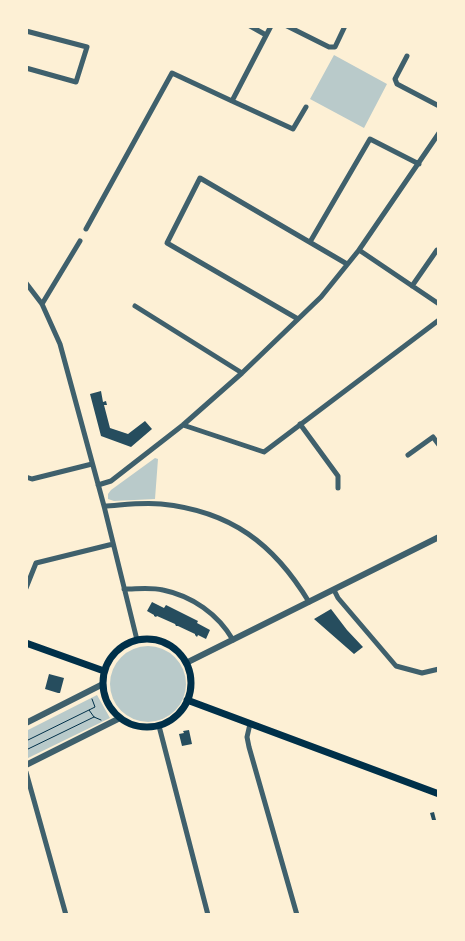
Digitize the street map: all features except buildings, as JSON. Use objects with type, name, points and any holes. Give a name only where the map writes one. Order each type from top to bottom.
[{"type":"main road","points":[[151,639],[166,643],[178,652],[186,663],[191,688],[187,700],[171,720],[159,726],[145,727],[132,724],[120,718],[106,701],[103,684],[104,671],[116,651],[126,644],[137,640],[151,639]]},
{"type":"main road","points":[[26,643],[104,671]]},
{"type":"main road","points":[[187,700],[439,794]]},
{"type":"street","points":[[250,26],[266,35]]},
{"type":"street","points":[[232,101],[272,26]]},
{"type":"street","points":[[287,26],[328,47],[335,47],[345,26]]},
{"type":"street","points":[[26,31],[87,47],[76,82],[26,68]]},
{"type":"street","points":[[408,56],[395,79],[397,84],[439,106]]},
{"type":"street","points":[[86,229],[172,73],[293,129],[306,107]]},
{"type":"street","points":[[98,485],[111,481],[183,424],[242,373],[321,297],[359,250],[439,134]]},
{"type":"street","points":[[310,242],[370,139],[418,164]]},
{"type":"street","points":[[298,319],[166,243],[200,178],[347,264]]},
{"type":"street","points":[[42,304],[80,241]]},
{"type":"street","points":[[359,250],[439,304]]},
{"type":"street","points":[[412,286],[438,250]]},
{"type":"street","points":[[26,283],[42,304],[60,344],[70,376],[137,640]]},
{"type":"street","points":[[135,306],[242,373]]},
{"type":"street","points":[[183,424],[264,452],[439,320]]},
{"type":"street","points":[[300,424],[338,476],[338,488]]},
{"type":"street","points":[[408,455],[432,437],[439,444]]},
{"type":"street","points":[[26,477],[32,479],[92,464]]},
{"type":"street","points":[[104,506],[159,503],[184,507],[227,521],[249,533],[287,568],[309,602]]},
{"type":"street","points":[[186,663],[439,537]]},
{"type":"street","points":[[26,588],[36,563],[113,544]]},
{"type":"street","points":[[124,589],[162,590],[190,599],[212,613],[233,640]]},
{"type":"street","points":[[334,590],[338,598],[396,666],[422,673],[439,669]]},
{"type":"street","points":[[26,723],[103,684]]},
{"type":"street","points":[[26,764],[120,718]]},
{"type":"street","points":[[250,724],[247,737],[297,915]]},
{"type":"street","points":[[159,726],[208,915]]},
{"type":"street","points":[[26,772],[66,915]]},
{"type":"path","points":[[26,741],[95,707],[88,692]]},
{"type":"path","points":[[89,710],[104,725]]},
{"type":"path","points":[[26,750],[94,717]]},
{"type":"shaded area","points":[[334,55],[387,84],[364,128],[310,99]]},
{"type":"shaded area","points":[[155,458],[158,459],[155,499],[114,501],[108,499],[108,494],[111,490]]},
{"type":"shaded area","points":[[156,646],[169,652],[180,663],[186,676],[184,699],[169,716],[156,722],[140,722],[127,716],[112,699],[110,676],[116,663],[133,648]]},
{"type":"shaded area","points":[[97,695],[110,718],[26,759],[26,731]]}]
